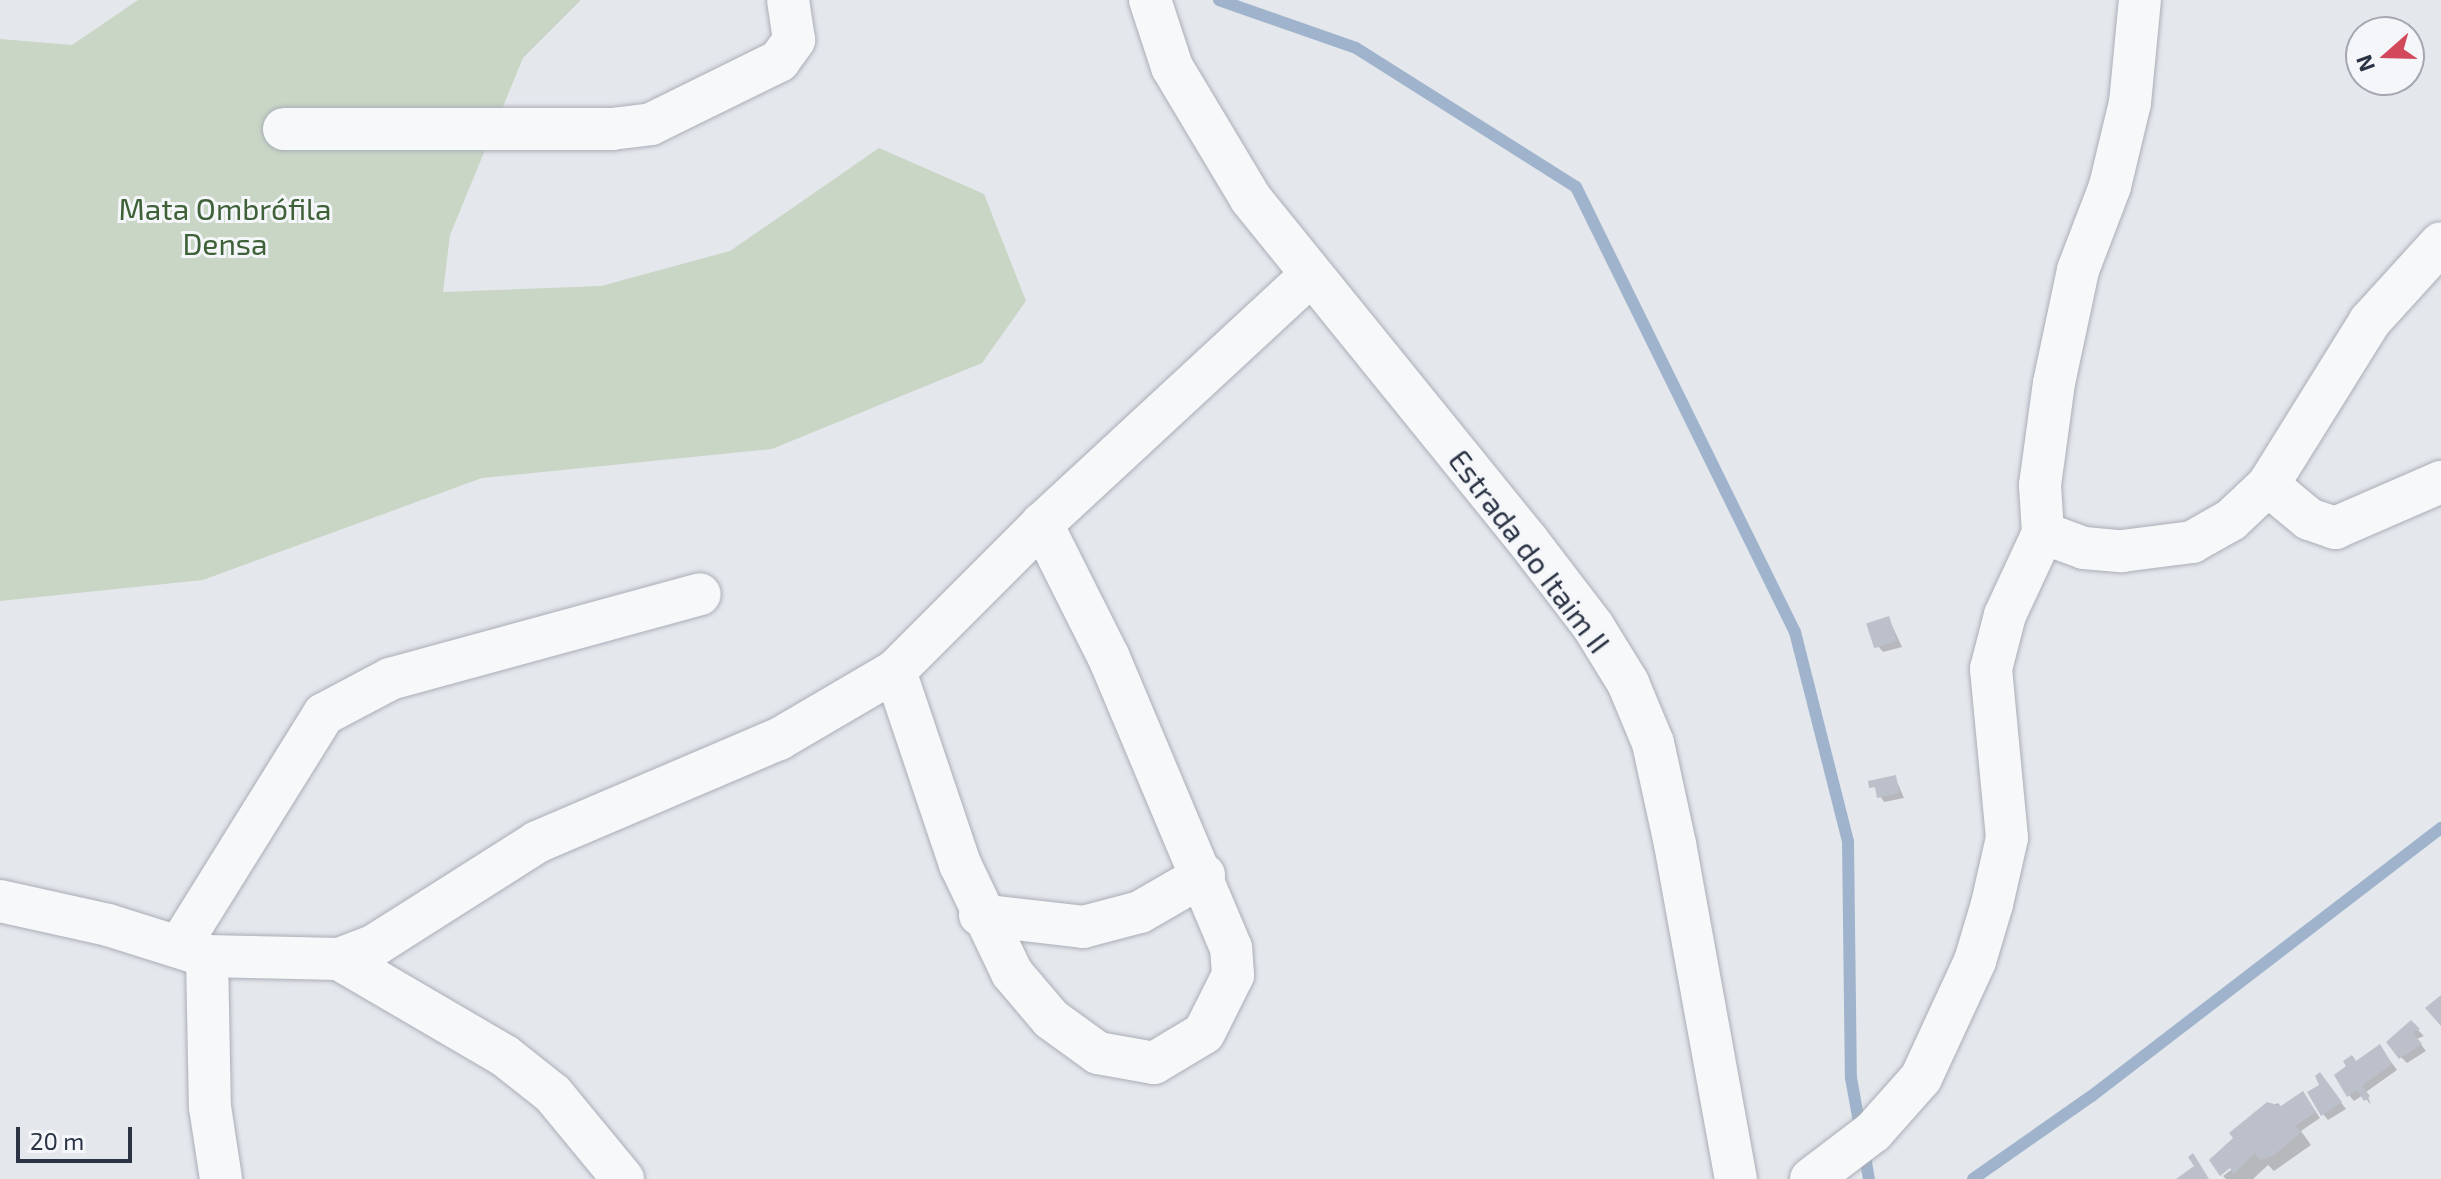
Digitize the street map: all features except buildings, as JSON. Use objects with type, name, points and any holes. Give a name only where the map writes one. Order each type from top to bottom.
[{"type":"street","points":[[284,129],[612,129],[651,124],[779,61],[794,40],[788,0]]},
{"type":"street","points":[[1823,1171],[1873,1132],[1921,1078],[1940,1044],[1992,904],[2007,838],[1991,669],[2005,615],[2043,533],[2040,485],[2054,383],[2078,270],[2110,186],[2130,103],[2140,0]]},
{"type":"street","name":"Estrada do Itaim II","points":[[1150,1],[1172,67],[1203,126],[1251,199],[1528,541],[1593,626],[1628,683],[1653,743],[1675,844],[1736,1179]]},
{"type":"street","points":[[2043,533],[2084,548],[2122,551],[2192,542],[2231,520],[2268,485],[2370,321],[2441,243]]},
{"type":"street","points":[[0,901],[193,951],[339,959],[375,945],[537,842],[779,739],[895,671],[1042,524],[1311,275]]},
{"type":"street","points":[[2268,485],[2309,519],[2335,528],[2441,482]]},
{"type":"street","points":[[895,671],[980,915],[1012,973],[1051,1019],[1098,1053],[1154,1063],[1204,1033],[1233,975],[1231,948],[1204,875],[1108,656],[1042,524]]},
{"type":"street","points":[[221,1179],[193,951],[324,714],[390,679],[700,594]]},
{"type":"street","points":[[980,915],[1083,927],[1140,912],[1204,875]]},
{"type":"street","points":[[339,959],[505,1056],[553,1094],[623,1179]]},
{"type":"green space","name":"Mata Ombrófila Densa","points":[[138,0],[581,0],[523,58],[450,235],[443,292],[601,286],[730,251],[879,148],[984,194],[1026,301],[982,363],[772,449],[482,478],[203,580],[0,601],[0,39],[72,45]]},
{"type":"waterway","points":[[1219,0],[1356,48],[1576,187],[1795,632],[1848,841],[1851,1078],[1861,1133]]},
{"type":"waterway","points":[[1973,1179],[2093,1095],[2441,828]]},
{"type":"waterway","points":[[1864,1151],[1869,1179]]}]
